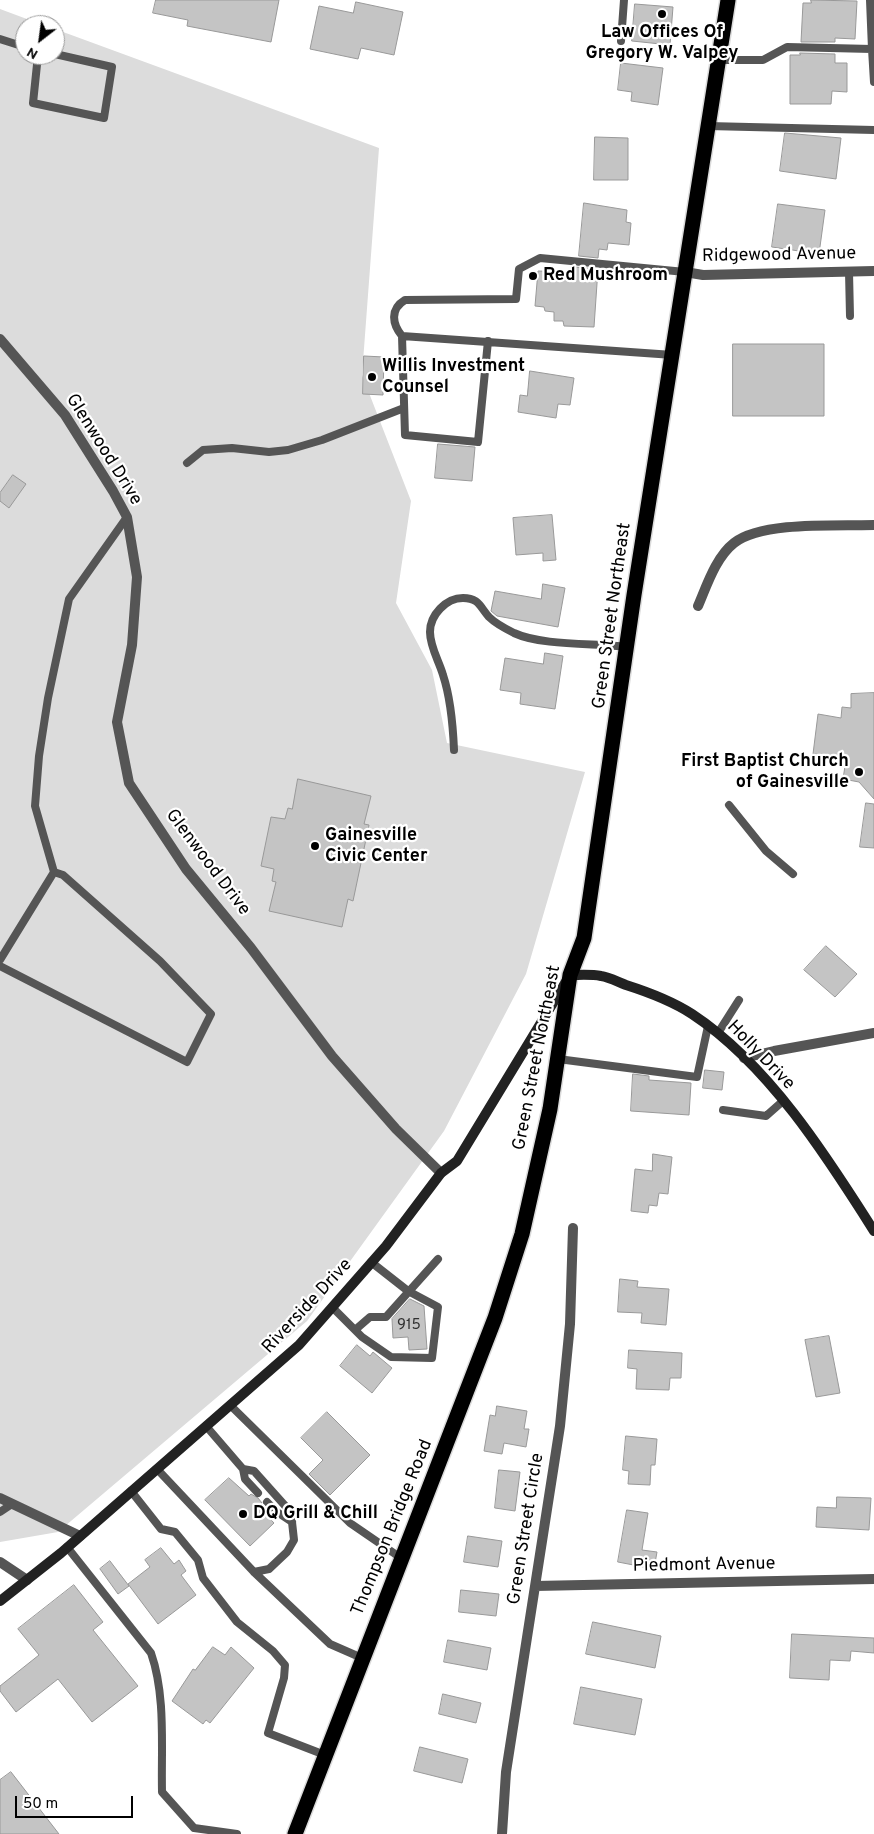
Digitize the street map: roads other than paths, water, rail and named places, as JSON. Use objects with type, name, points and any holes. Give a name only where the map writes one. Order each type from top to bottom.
[{"type":"highway","name":"Green Street Northeast","points":[[522,1234],[550,1109],[570,974],[584,938],[627,646],[728,0]]},
{"type":"highway","name":"Thompson Bridge Road","points":[[295,1834],[495,1318],[522,1234]]},
{"type":"main road","name":"Riverside Drive","points":[[0,1601],[68,1547],[299,1345],[371,1262],[441,1173],[457,1161],[478,1130],[570,974]]},
{"type":"main road","name":"Holly Drive","points":[[570,974],[601,976],[641,990],[690,1013],[718,1033],[744,1058],[783,1102],[832,1166],[874,1232]]},
{"type":"street","name":"Ridgewood Avenue","points":[[685,272],[703,275],[874,271]]},
{"type":"street","name":"Glenwood Drive","points":[[0,340],[65,415],[113,490],[128,518],[137,577],[132,645],[117,722],[129,783],[186,869],[251,948],[332,1056],[396,1129],[441,1173]]},
{"type":"street","points":[[698,606],[719,560],[734,542],[760,530],[874,525]]},
{"type":"street","points":[[744,1058],[874,1033]]},
{"type":"street","name":"Green Street Circle","points":[[502,1834],[506,1772],[560,1426],[570,1324],[573,1228]]},
{"type":"street","points":[[0,1498],[80,1536]]},
{"type":"street","points":[[0,1562],[27,1580]]},
{"type":"street","name":"Piedmont Avenue","points":[[535,1586],[874,1579]]},
{"type":"lane","points":[[621,41],[624,0]]},
{"type":"lane","points":[[870,0],[874,82]]},
{"type":"lane","points":[[0,39],[15,43]]},
{"type":"lane","points":[[718,60],[763,60],[787,47],[872,49]]},
{"type":"lane","points":[[37,65],[33,102],[104,118],[112,67],[65,56]]},
{"type":"lane","points":[[708,126],[874,130]]},
{"type":"lane","points":[[488,341],[478,442],[405,435],[402,336],[396,329],[393,316],[398,304],[405,300],[516,299],[519,269],[540,258],[685,272]]},
{"type":"lane","points":[[849,272],[850,316]]},
{"type":"lane","points":[[402,336],[673,355]]},
{"type":"lane","points":[[186,463],[203,450],[232,448],[268,452],[288,450],[322,440],[404,408]]},
{"type":"lane","points":[[0,960],[54,872],[35,806],[48,698],[69,599],[128,518]]},
{"type":"lane","points":[[454,750],[444,677],[432,647],[430,632],[432,618],[441,607],[456,598],[471,599],[480,603],[489,617],[500,625],[526,637],[627,646]]},
{"type":"lane","points":[[729,805],[766,851],[793,874]]},
{"type":"lane","points":[[0,966],[187,1062],[210,1014],[136,938],[63,875],[54,872]]},
{"type":"lane","points":[[718,1033],[739,1000]]},
{"type":"lane","points":[[558,1059],[697,1077],[708,1026]]},
{"type":"lane","points":[[723,1110],[766,1116],[783,1102]]},
{"type":"lane","points":[[355,1330],[370,1316],[386,1317],[438,1259]]},
{"type":"lane","points":[[332,1307],[355,1330],[391,1357],[432,1358],[438,1307],[408,1291],[371,1262]]},
{"type":"lane","points":[[230,1405],[350,1523],[401,1558]]},
{"type":"lane","points":[[206,1426],[242,1468],[245,1479],[258,1493]]},
{"type":"lane","points":[[242,1468],[254,1472],[288,1509],[292,1522],[294,1540],[287,1552],[269,1569],[254,1572]]},
{"type":"lane","points":[[157,1469],[254,1572],[330,1644],[362,1658]]},
{"type":"lane","points":[[131,1491],[161,1529],[176,1532],[198,1560],[204,1578],[237,1622],[273,1651],[285,1665],[284,1678],[268,1734],[325,1755]]},
{"type":"lane","points":[[267,1502],[277,1512],[292,1522]]},
{"type":"lane","points":[[0,1512],[12,1504]]},
{"type":"lane","points":[[68,1547],[151,1653],[157,1670],[160,1698],[162,1792],[194,1828],[237,1834]]},
{"type":"place","name":"Law Offices Of Gregory W. Valpey","points":[[662,14]]},
{"type":"place","name":"Red Mushroom","points":[[533,276]]},
{"type":"place","name":"Willis Investment Counsel","points":[[372,377]]},
{"type":"place","name":"First Baptist Church of Gainesville","points":[[859,772]]},
{"type":"place","name":"Gainesville Civic Center","points":[[315,846]]},
{"type":"place","name":"DQ Grill & Chill","points":[[243,1514]]}]
